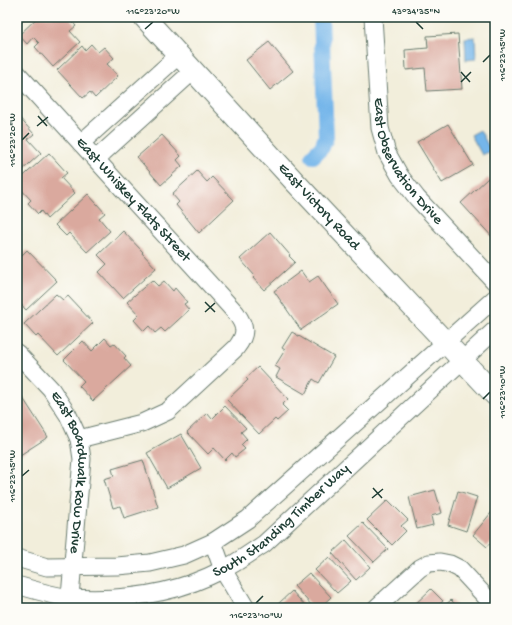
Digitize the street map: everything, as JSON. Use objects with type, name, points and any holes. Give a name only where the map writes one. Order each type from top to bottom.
[{"type":"main road","name":"East Victory Road","points":[[144,17],[295,182],[495,395]]},
{"type":"street","name":"East Observation Drive","points":[[373,17],[380,128],[387,153],[400,176],[417,198],[495,282]]},
{"type":"street","points":[[81,143],[179,56]]},
{"type":"street","points":[[96,159],[193,71]]},
{"type":"street","name":"East Whiskey Flats Street","points":[[17,73],[236,313],[242,321],[244,330],[242,340],[236,348],[168,411],[142,423],[79,439]]},
{"type":"street","name":"South Standing Timber Way","points":[[17,558],[47,568],[117,566],[150,563],[184,555],[214,542],[248,519],[495,298]]},
{"type":"street","name":"South Standing Timber Way","points":[[17,585],[69,603],[157,593],[189,584],[223,570],[264,544],[495,330]]},
{"type":"street","name":"East Boardwalk Row Drive","points":[[17,352],[51,389],[68,415],[79,439],[82,459],[69,603]]},
{"type":"street","points":[[214,542],[223,570],[246,608]]},
{"type":"street","points":[[376,608],[420,568],[429,563],[440,562],[450,564],[460,569],[495,607]]},
{"type":"water","points":[[475,37],[476,59],[466,60],[465,38]]},
{"type":"water","points":[[480,130],[491,151],[482,155],[471,135]]},
{"type":"building","points":[[17,17],[27,17],[20,23],[17,20]]},
{"type":"building","points":[[38,17],[68,17],[76,26],[70,31],[80,42],[53,67],[35,47],[39,43],[33,37],[27,44],[19,35]]},
{"type":"building","points":[[458,34],[462,89],[427,91],[425,68],[406,70],[405,50],[428,48],[427,36]]},
{"type":"building","points":[[269,42],[293,71],[270,90],[246,60]]},
{"type":"building","points":[[91,44],[98,52],[104,47],[114,58],[107,64],[118,76],[95,98],[90,92],[83,98],[57,70],[82,46],[85,50]]},
{"type":"building","points":[[17,115],[34,134],[28,139],[41,153],[17,175]]},
{"type":"building","points":[[448,124],[473,165],[442,183],[417,142]]},
{"type":"building","points":[[162,135],[181,156],[177,160],[182,166],[161,185],[137,157]]},
{"type":"building","points":[[49,153],[67,173],[61,178],[75,193],[47,219],[41,211],[38,214],[28,203],[31,200],[17,185],[17,182]]},
{"type":"building","points":[[197,171],[207,182],[212,177],[234,200],[199,233],[176,205],[179,202],[172,194]]},
{"type":"building","points":[[488,178],[493,184],[495,182],[495,240],[461,203]]},
{"type":"building","points":[[88,194],[105,213],[99,218],[110,231],[87,252],[69,233],[66,236],[55,225]]},
{"type":"building","points":[[123,231],[156,268],[123,298],[99,272],[107,264],[98,255]]},
{"type":"building","points":[[270,232],[295,262],[264,290],[253,278],[255,276],[240,259]]},
{"type":"building","points":[[27,250],[57,281],[26,310],[17,300],[17,260]]},
{"type":"building","points":[[301,271],[309,282],[318,276],[338,304],[301,330],[274,291]]},
{"type":"building","points":[[152,280],[158,286],[164,281],[173,291],[175,288],[187,302],[184,304],[189,310],[165,332],[161,328],[155,333],[149,326],[144,331],[134,320],[139,315],[127,302]]},
{"type":"building","points":[[56,294],[63,300],[68,296],[93,323],[58,356],[38,335],[36,337],[24,324]]},
{"type":"building","points":[[292,332],[334,357],[319,383],[313,379],[305,394],[276,377],[280,369],[275,366],[285,350],[282,348]]},
{"type":"building","points":[[105,338],[111,345],[114,343],[126,356],[124,358],[131,366],[93,401],[79,386],[84,381],[64,360],[83,341],[92,351]]},
{"type":"building","points":[[258,367],[288,399],[282,405],[288,411],[277,421],[275,419],[259,434],[227,400],[248,380],[246,378]]},
{"type":"building","points":[[21,395],[48,437],[17,457],[17,398]]},
{"type":"building","points":[[225,406],[246,428],[241,432],[247,439],[241,445],[245,449],[235,457],[232,453],[225,460],[214,448],[208,454],[187,432],[207,413],[212,419]]},
{"type":"building","points":[[181,434],[201,468],[167,488],[147,453]]},
{"type":"building","points":[[143,460],[158,507],[124,518],[120,506],[113,508],[104,479],[114,476],[112,469]]},
{"type":"building","points":[[435,490],[442,513],[431,516],[433,525],[417,529],[409,497]]},
{"type":"building","points":[[458,491],[477,497],[466,531],[448,525]]},
{"type":"building","points":[[388,500],[408,520],[401,526],[406,531],[392,545],[367,520]]},
{"type":"building","points":[[495,508],[495,538],[487,547],[473,535]]},
{"type":"building","points":[[363,523],[388,549],[374,562],[349,536]]},
{"type":"building","points":[[346,540],[370,567],[356,580],[332,553]]},
{"type":"building","points":[[329,557],[351,581],[337,593],[315,570]]},
{"type":"building","points":[[309,573],[331,597],[319,608],[314,608],[294,586]]},
{"type":"building","points":[[431,589],[443,601],[435,608],[411,608]]},
{"type":"building","points":[[292,591],[307,608],[281,608],[278,604]]},
{"type":"building","points":[[451,600],[459,608],[442,608]]},
{"type":"waterway","points":[[313,156],[322,147],[326,137],[321,17]]}]
